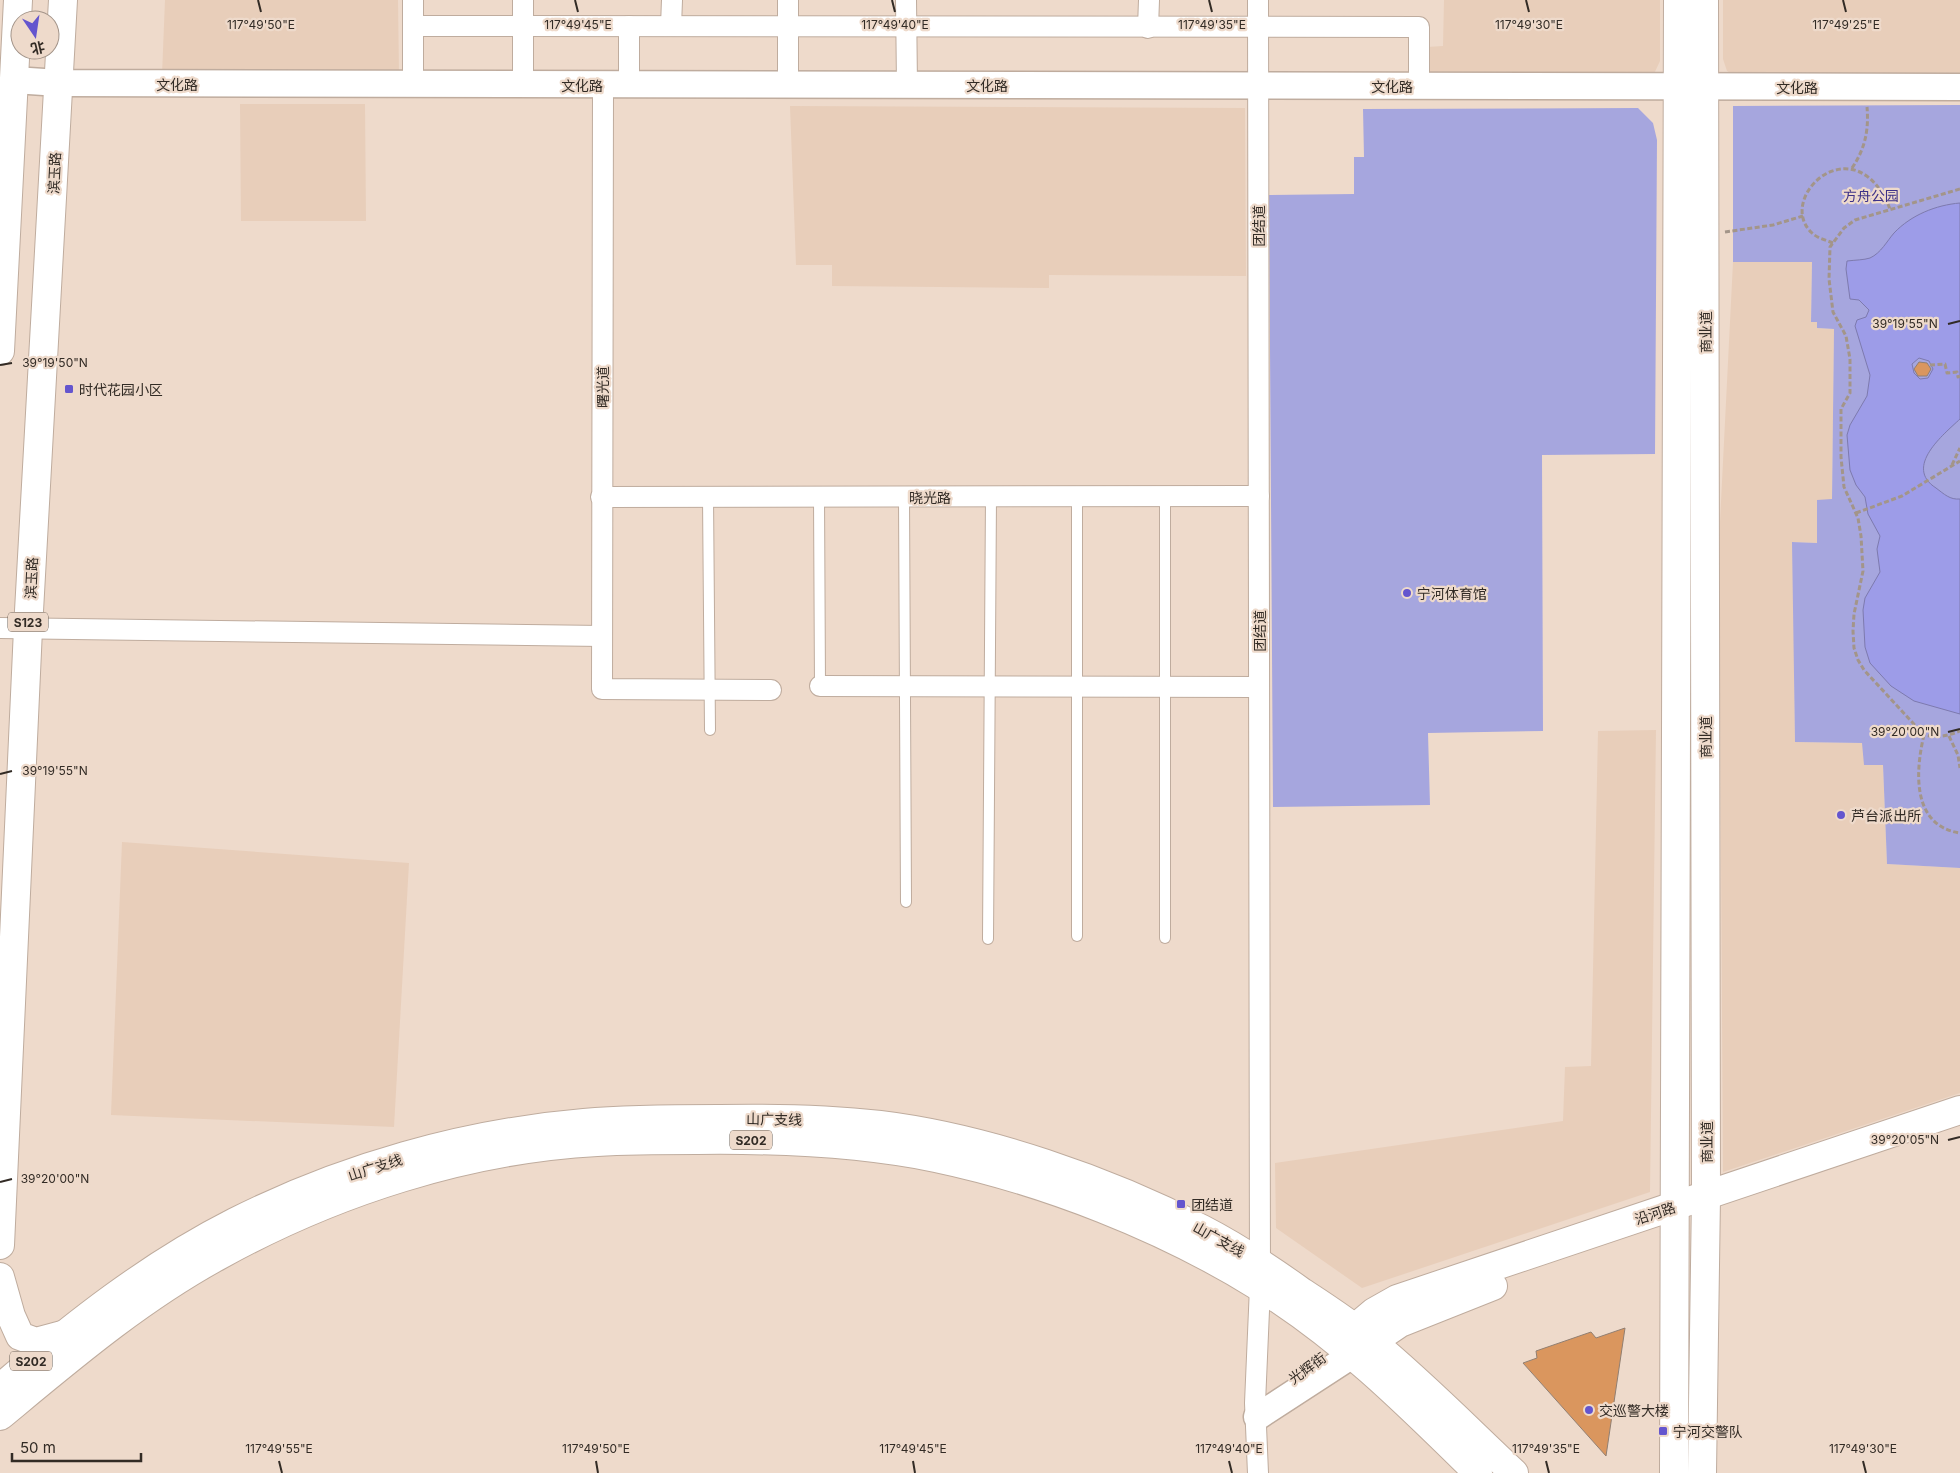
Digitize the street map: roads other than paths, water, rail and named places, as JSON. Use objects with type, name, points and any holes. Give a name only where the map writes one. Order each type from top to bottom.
[{"type":"main road","points":[[0,351],[18,0]]},
{"type":"main road","name":"滨玉路","points":[[0,1245],[28,629],[62,0]]},
{"type":"main road","name":"商业道","points":[[1678,0],[1691,87],[1705,234],[1706,1205],[1702,1473]]},
{"type":"main road","name":"商业道","points":[[1674,1473],[1691,87],[1704,0]]},
{"type":"main road","name":"沿河路","points":[[1706,1205],[1960,1110]]},
{"type":"main road","name":"山广支线","points":[[0,1388],[62,1335],[154,1268],[237,1221],[288,1198],[358,1172],[434,1148],[582,1123],[649,1119],[801,1119],[882,1126],[951,1139],[1009,1153],[1142,1200],[1204,1230],[1260,1275],[1355,1342],[1514,1473]]},
{"type":"main road","name":"沿河路","points":[[1355,1342],[1460,1298],[1676,1215],[1960,1127]]},
{"type":"main road","name":"山广支线","points":[[0,1416],[111,1325],[161,1290],[218,1255],[269,1229],[358,1193],[440,1167],[502,1154],[595,1142],[729,1139],[792,1141],[887,1150],[934,1158],[1020,1180],[1118,1216],[1181,1244],[1260,1275]]},
{"type":"main road","points":[[0,1277],[10,1316],[20,1336],[36,1342],[62,1335]]},
{"type":"main road","name":"山广支线","points":[[1355,1342],[1401,1397],[1478,1473]]},
{"type":"street","points":[[412,85],[413,0]]},
{"type":"street","points":[[523,0],[523,85]]},
{"type":"street","points":[[671,26],[672,0]]},
{"type":"street","points":[[788,0],[788,85]]},
{"type":"street","points":[[906,0],[907,85]]},
{"type":"street","points":[[1148,28],[1149,0]]},
{"type":"street","name":"团结道","points":[[1258,0],[1260,1275],[1256,1410],[1258,1473]]},
{"type":"street","points":[[413,26],[1419,27],[1419,86]]},
{"type":"street","points":[[629,26],[629,85]]},
{"type":"street","name":"文化路","points":[[14,80],[59,83],[412,85],[1960,87]]},
{"type":"street","name":"曙光道","points":[[603,85],[602,690],[710,690]]},
{"type":"street","name":"晓光路","points":[[601,497],[1259,496]]},
{"type":"street","points":[[0,628],[602,636]]},
{"type":"street","points":[[820,686],[1259,687]]},
{"type":"street","points":[[710,690],[771,690]]},
{"type":"street","name":"光辉街","points":[[1256,1410],[1320,1360],[1355,1342]]},
{"type":"lane","points":[[1077,936],[1078,496]]},
{"type":"lane","points":[[1165,496],[1166,938]]},
{"type":"lane","points":[[708,497],[710,730]]},
{"type":"lane","points":[[819,497],[820,686]]},
{"type":"lane","points":[[904,497],[906,902]]},
{"type":"lane","points":[[988,939],[991,497]]},
{"type":"place","name":"时代花园小区","points":[[69,389]]},
{"type":"place","name":"宁河体育馆","points":[[1407,593]]},
{"type":"place","name":"芦台派出所","points":[[1841,815]]},
{"type":"place","name":"团结道","points":[[1181,1204]]},
{"type":"place","name":"交巡警大楼","points":[[1589,1410]]},
{"type":"place","name":"宁河交警队","points":[[1663,1431]]},
{"type":"park label","name":"方舟公园","points":[[1871,195]]}]
